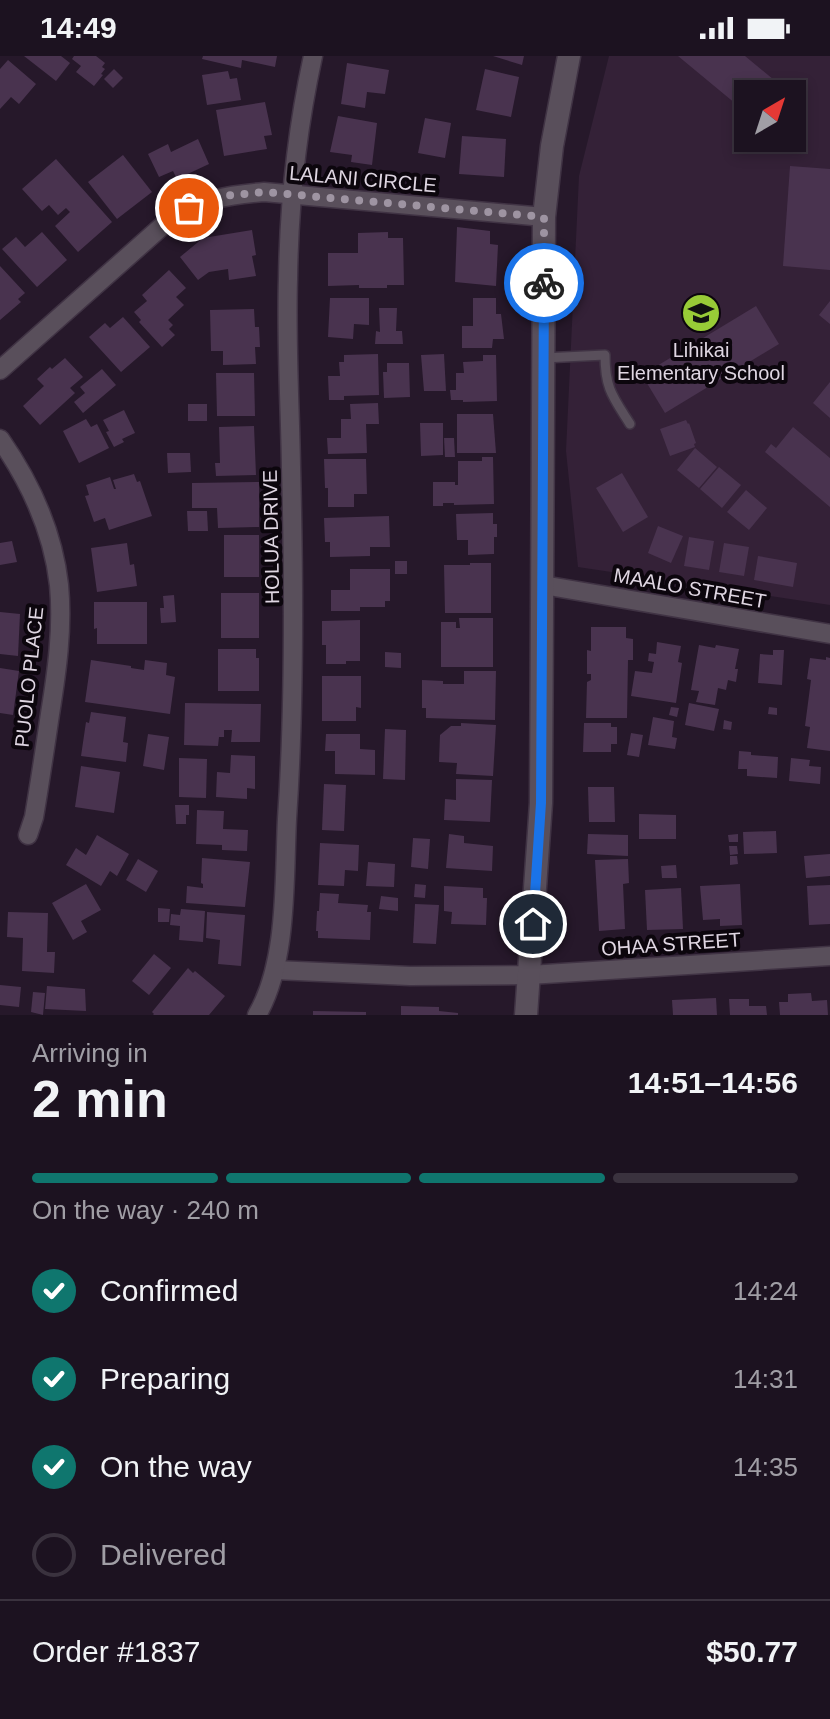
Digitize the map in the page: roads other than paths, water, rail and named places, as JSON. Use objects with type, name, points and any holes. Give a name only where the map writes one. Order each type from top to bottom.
[{"type":"street","name":"HOLUA DRIVE","points":[[257,1015],[265,1002],[275,970],[280,939],[289,789],[294,617],[287,280],[292,194],[313,56]]},
{"type":"street","points":[[526,1015],[541,803],[544,217],[552,146],[569,56]]},
{"type":"street","name":"LALANI CIRCLE","points":[[0,370],[169,220],[189,208],[223,196],[264,192],[544,217]]},
{"type":"street","name":"PUOLO PLACE","points":[[0,439],[33,494],[47,532],[59,584],[60,630],[55,685],[34,817],[28,835]]},
{"type":"street","name":"MAALO STREET","points":[[543,585],[830,634]]},
{"type":"street","name":"OHAA STREET","points":[[275,970],[410,976],[529,975],[830,956]]},
{"type":"lane","points":[[543,358],[605,355],[605,376],[610,393],[630,424]]},
{"type":"place","name":"Lihikai Elementary School","points":[[701,313]]}]
